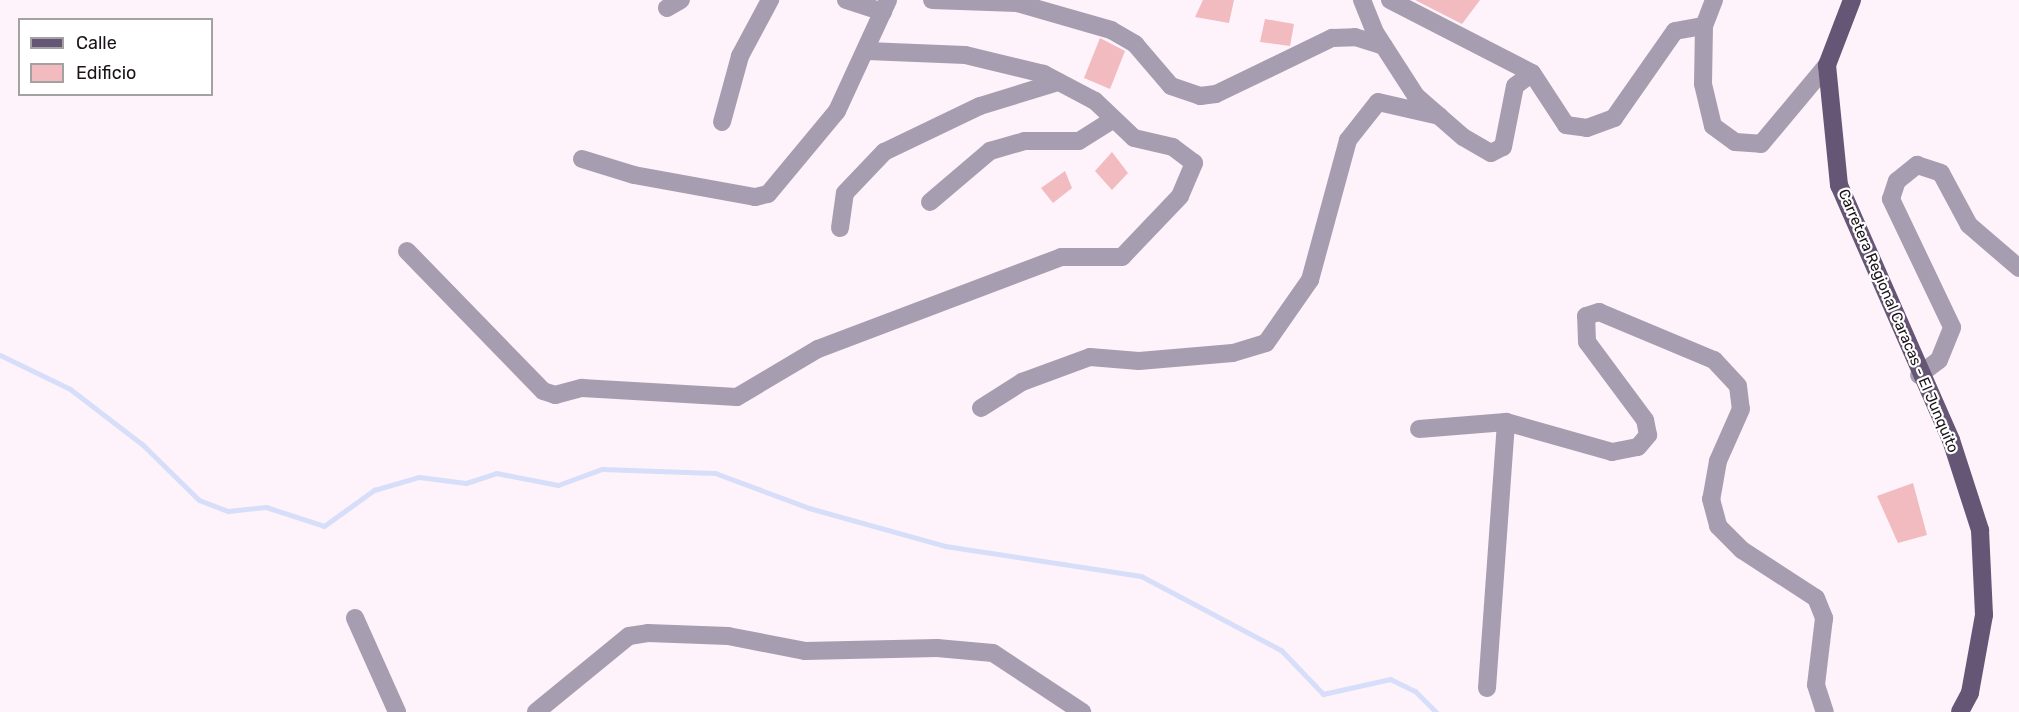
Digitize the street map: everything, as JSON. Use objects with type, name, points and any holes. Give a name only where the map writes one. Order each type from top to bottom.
[{"type":"main road","name":"Carretera Regional Caracas - El Junquito","points":[[1851,0],[1827,64],[1839,185],[1919,375],[1951,440],[1980,530],[1984,615],[1970,693],[1960,712]]},
{"type":"street","points":[[722,122],[740,56],[770,0]]},
{"type":"street","points":[[582,159],[645,177],[755,197],[768,194],[837,111],[867,51],[886,6],[846,0]]},
{"type":"street","points":[[932,0],[1017,3],[1111,30],[1135,44],[1172,86],[1200,96],[1216,94],[1332,38],[1354,37],[1384,46]]},
{"type":"street","points":[[1362,0],[1384,46],[1416,96],[1439,116],[1491,153],[1503,147],[1515,86],[1532,73]]},
{"type":"street","points":[[1390,0],[1532,73],[1566,125],[1587,128],[1614,118],[1675,31],[1704,26]]},
{"type":"street","points":[[1714,0],[1704,26],[1703,84],[1713,126],[1735,142],[1761,144],[1827,64]]},
{"type":"street","points":[[407,251],[543,391],[555,395],[582,388],[737,397],[818,349],[1007,276],[1061,257],[1122,257],[1180,196],[1194,163],[1173,147],[1134,138],[1095,101],[1058,82],[965,55],[867,51]]},
{"type":"street","points":[[840,228],[845,193],[884,152],[980,106],[1058,82]]},
{"type":"street","points":[[981,408],[1022,382],[1090,357],[1138,361],[1233,353],[1266,343],[1310,280],[1348,140],[1378,102],[1439,116]]},
{"type":"street","points":[[930,202],[990,151],[1024,141],[1079,141],[1114,119]]},
{"type":"street","points":[[1919,375],[1939,360],[1952,327],[1891,199],[1897,181],[1917,165],[1941,173],[1969,225],[2019,268]]},
{"type":"street","points":[[1419,429],[1506,422],[1612,452],[1638,447],[1648,435],[1645,420],[1587,342],[1586,316],[1599,312],[1714,360],[1738,386],[1741,409],[1718,461],[1711,498],[1718,526],[1742,550],[1816,598],[1824,618],[1816,685],[1825,712]]},
{"type":"street","points":[[1487,688],[1506,422]]},
{"type":"street","points":[[355,618],[397,712]]},
{"type":"street","points":[[536,712],[629,636],[648,633],[728,636],[805,651],[937,648],[993,653],[1082,712]]},
{"type":"building","points":[[1203,0],[1234,0],[1229,23],[1195,17]]},
{"type":"building","points":[[1415,0],[1480,0],[1462,24]]},
{"type":"building","points":[[1265,19],[1294,24],[1290,46],[1260,42]]},
{"type":"building","points":[[1100,38],[1125,51],[1110,89],[1084,78]]},
{"type":"building","points":[[1112,152],[1128,173],[1112,190],[1095,171]]},
{"type":"building","points":[[1065,171],[1072,188],[1053,203],[1041,188]]},
{"type":"building","points":[[1913,483],[1927,535],[1898,543],[1877,496]]},
{"type":"waterway","points":[[0,355],[70,389],[143,445],[199,500],[228,511],[266,507],[324,526],[374,490],[419,477],[466,483],[496,473],[558,485],[602,469],[715,473],[809,508],[945,546],[1141,576],[1281,650],[1323,694],[1390,679],[1415,691],[1436,712]]}]
